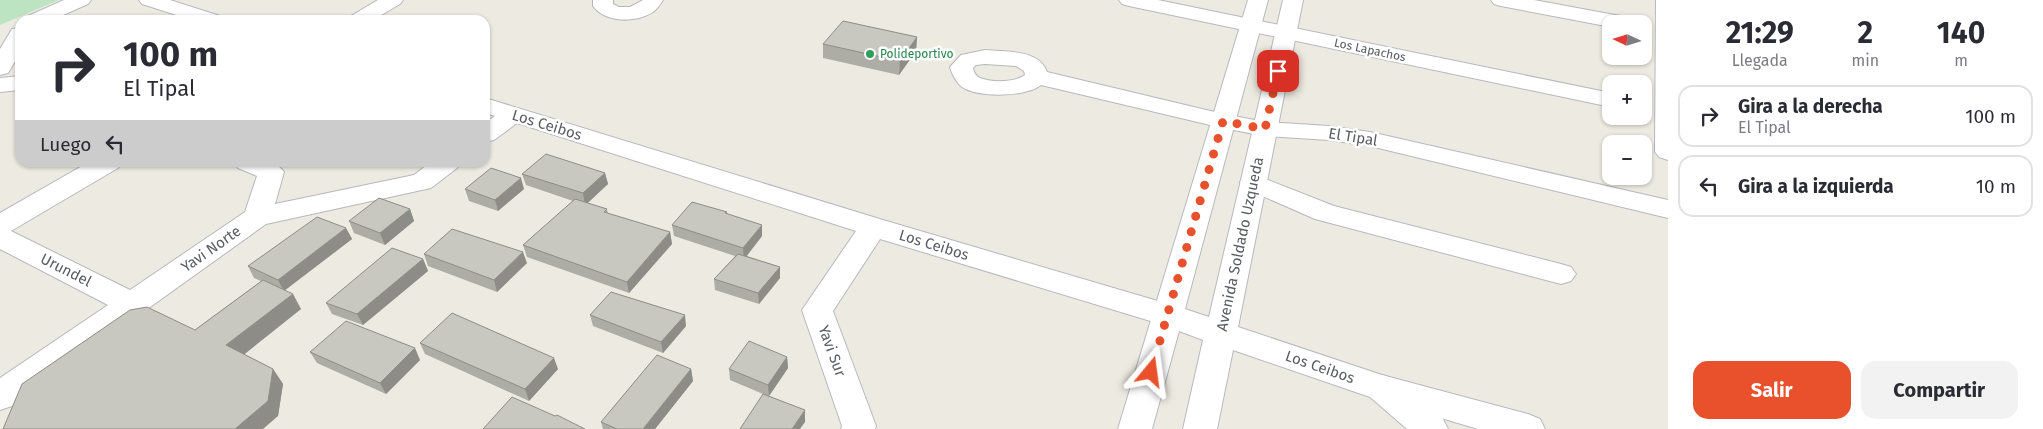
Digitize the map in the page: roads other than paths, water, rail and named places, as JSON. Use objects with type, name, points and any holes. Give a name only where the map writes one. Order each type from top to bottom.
[{"type":"street","points":[[46,15],[81,0]]},
{"type":"street","points":[[149,0],[197,15]]},
{"type":"street","points":[[367,15],[393,0]]},
{"type":"street","points":[[599,1],[606,10],[628,13],[645,9],[653,0]]},
{"type":"street","name":"Los Lapachos","points":[[1129,0],[1254,13],[1286,32],[1602,98]]},
{"type":"street","name":"Avenida Soldado Uzqueda","points":[[1200,429],[1293,0]]},
{"type":"street","points":[[1501,0],[1602,19]]},
{"type":"street","points":[[1666,0],[1668,152]]},
{"type":"street","points":[[1135,429],[1254,13]]},
{"type":"street","points":[[1652,27],[1667,30]]},
{"type":"street","points":[[0,68],[15,42]]},
{"type":"street","name":"El Tipal","points":[[1036,77],[1265,129],[1370,138],[1668,209]]},
{"type":"street","points":[[0,85],[15,84]]},
{"type":"street","name":"Los Ceibos","points":[[490,107],[873,227],[1167,315],[1382,388],[1528,429]]},
{"type":"street","points":[[1652,113],[1667,118]]},
{"type":"street","points":[[490,131],[513,114]]},
{"type":"street","points":[[0,225],[100,167]]},
{"type":"street","points":[[257,217],[271,172],[259,167]]},
{"type":"street","name":"Yavi Norte","points":[[0,396],[257,217],[422,182],[442,167]]},
{"type":"street","points":[[1253,182],[1325,213],[1561,274]]},
{"type":"street","name":"Yavi Sur","points":[[858,429],[859,426],[817,310],[873,227]]},
{"type":"street","name":"Urundel","points":[[0,237],[132,304]]},
{"type":"street","name":"Los Ceibos","points":[[1382,388],[1431,429]]},
{"type":"place","name":"Polideportivo","points":[[870,54]]}]
